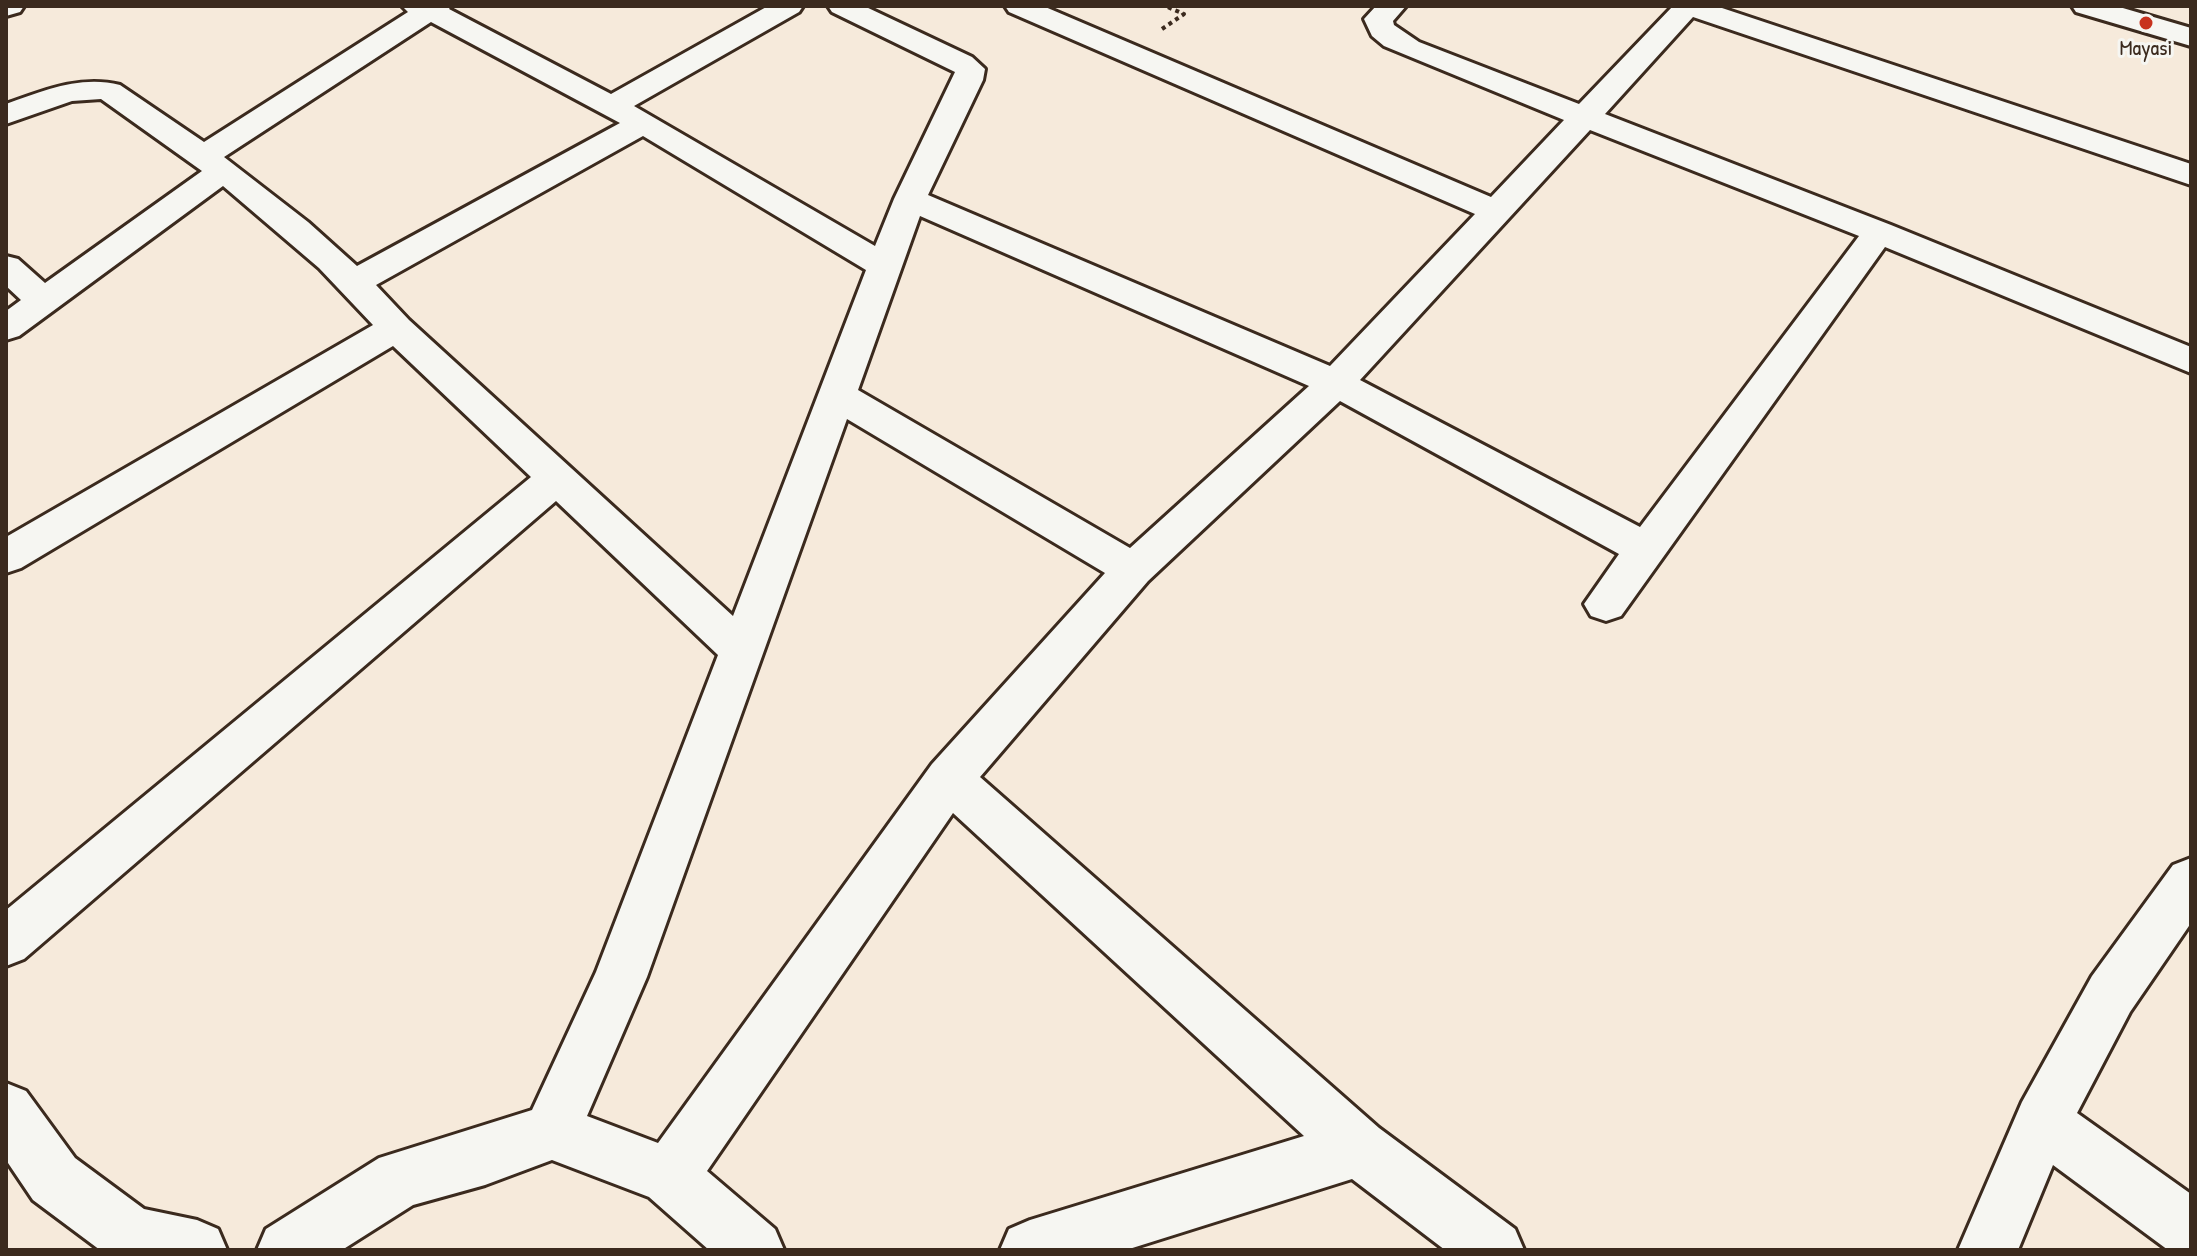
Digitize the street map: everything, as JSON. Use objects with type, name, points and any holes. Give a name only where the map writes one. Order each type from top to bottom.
[{"type":"street","points":[[611,106],[789,6]]},
{"type":"street","points":[[552,1131],[620,977],[910,199],[968,80],[970,69],[842,6]]},
{"type":"street","points":[[1019,6],[1497,211]]},
{"type":"street","points":[[1392,6],[1378,19],[1387,36],[1409,48],[1587,115],[2191,361]]},
{"type":"street","points":[[669,1176],[949,779],[1133,570],[1336,383],[1688,6],[2191,175]]},
{"type":"street","points":[[2086,6],[2168,17],[2191,37]]},
{"type":"street","points":[[6,328],[214,162],[428,8],[643,123],[886,267]]},
{"type":"street","points":[[6,115],[69,92],[92,89],[109,91],[214,162],[356,281],[396,328],[740,649]]},
{"type":"street","points":[[356,281],[643,123]]},
{"type":"street","points":[[910,199],[1336,383],[1647,550]]},
{"type":"street","points":[[1606,604],[1879,232]]},
{"type":"street","points":[[6,267],[42,300]]},
{"type":"street","points":[[6,557],[396,328]]},
{"type":"street","points":[[835,394],[1133,570]]},
{"type":"street","points":[[6,942],[556,479]]},
{"type":"street","points":[[949,779],[1359,1148],[1494,1250]]},
{"type":"street","points":[[1988,1250],[2042,1122],[2111,994],[2191,881]]},
{"type":"street","points":[[6,1111],[54,1179],[131,1236],[197,1250]]},
{"type":"street","points":[[2042,1122],[2191,1230]]},
{"type":"street","points":[[279,1249],[400,1179],[485,1156],[552,1131],[669,1176],[754,1250]]},
{"type":"street","points":[[1030,1250],[1359,1148]]},
{"type":"place","name":"Mayasi","points":[[2146,23]]}]
